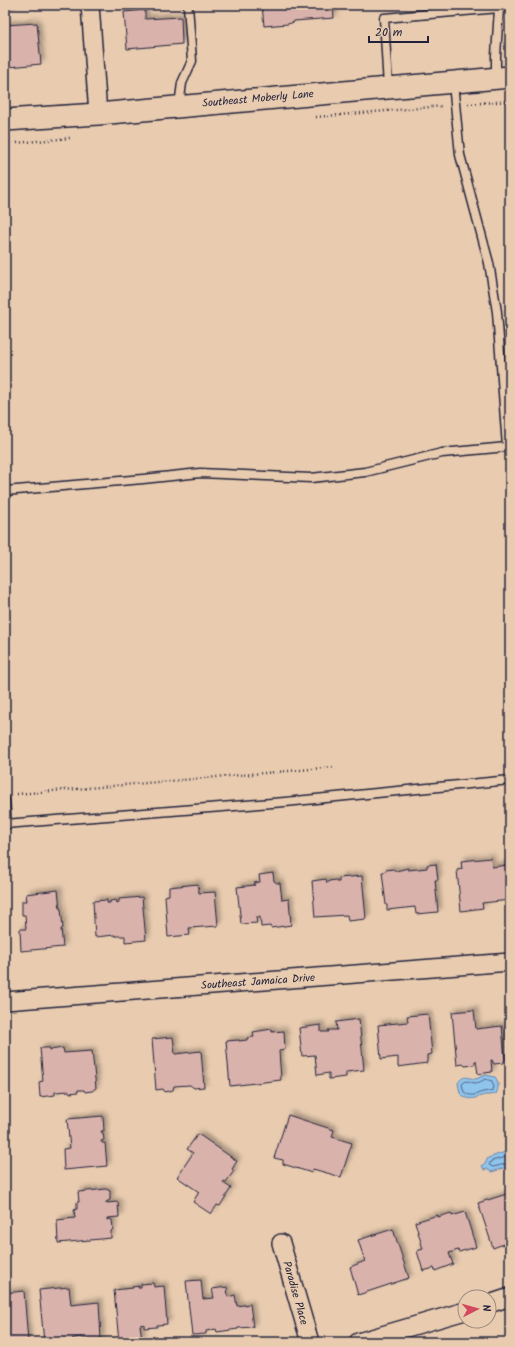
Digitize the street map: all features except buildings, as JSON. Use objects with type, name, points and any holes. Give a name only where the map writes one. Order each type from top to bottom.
[{"type":"street","points":[[90,5],[98,114]]},
{"type":"street","name":"Southeast Moberly Lane","points":[[5,120],[98,114],[503,78]]},
{"type":"street","name":"Southeast Jamaica Drive","points":[[5,1001],[510,962]]},
{"type":"street","name":"Paradise Place","points":[[280,1243],[310,1342]]},
{"type":"street","points":[[497,1302],[510,1298]]},
{"type":"street","points":[[358,1342],[457,1313]]},
{"type":"lane","points":[[179,106],[182,83],[192,61],[188,5]]},
{"type":"lane","points":[[499,7],[496,56],[503,78]]},
{"type":"lane","points":[[388,88],[384,18],[510,7]]},
{"type":"lane","points":[[5,491],[200,473],[311,478],[365,472],[442,453],[508,447],[497,312],[489,264],[460,154],[453,82]]},
{"type":"lane","points":[[5,800],[6,824],[271,803],[510,780]]},
{"type":"path","points":[[480,104],[510,101]]},
{"type":"path","points":[[13,794],[335,767]]},
{"type":"water","points":[[486,1075],[495,1077],[498,1085],[496,1094],[469,1099],[460,1093],[458,1083],[462,1078],[467,1077],[476,1079]]},
{"type":"water","points":[[508,1151],[510,1153],[510,1166],[492,1172],[487,1169],[484,1170],[482,1165],[485,1164],[488,1158]]}]
